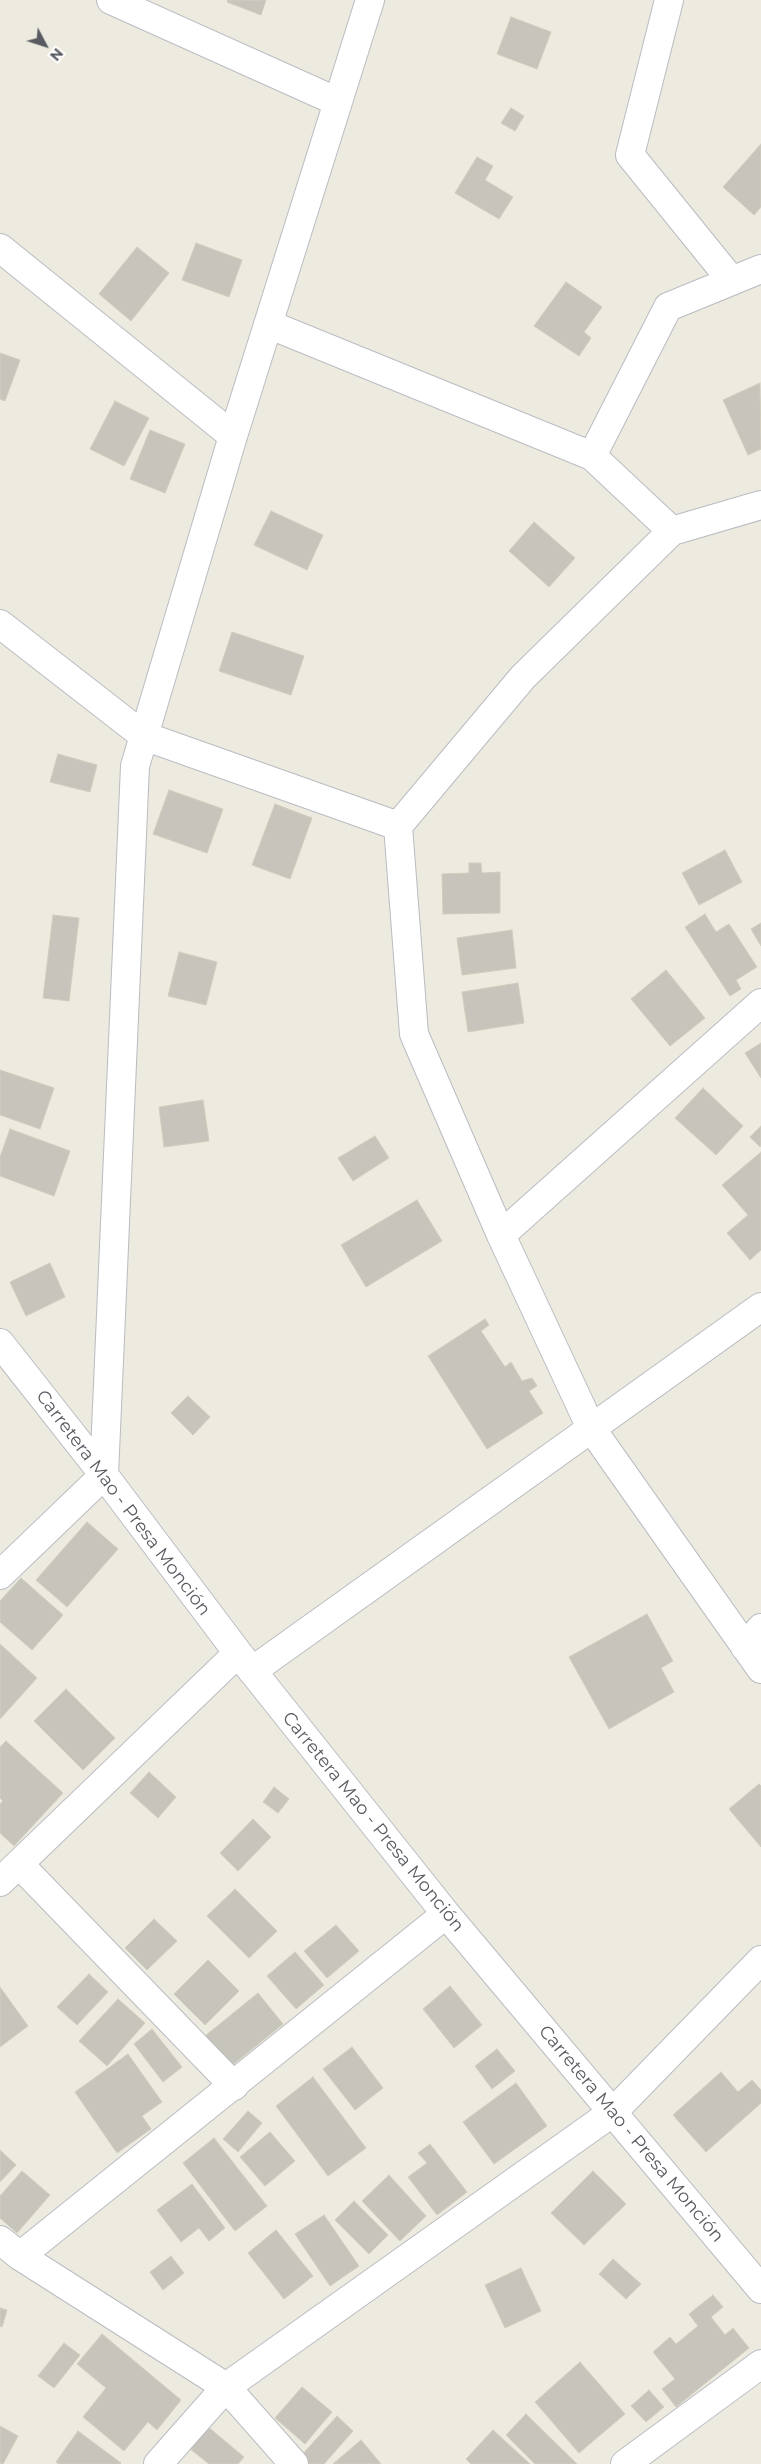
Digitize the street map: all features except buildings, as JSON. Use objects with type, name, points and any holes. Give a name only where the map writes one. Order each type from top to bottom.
[{"type":"street","points":[[111,0],[338,102]]},
{"type":"street","points":[[0,1575],[104,1475],[135,766],[233,436],[370,0]]},
{"type":"street","points":[[668,0],[630,155],[732,281]]},
{"type":"street","points":[[0,248],[233,436]]},
{"type":"street","points":[[592,456],[668,307],[761,269]]},
{"type":"street","points":[[268,324],[592,456],[672,531]]},
{"type":"street","points":[[761,505],[672,531],[523,677],[398,826],[414,1034],[501,1235],[591,1428],[753,1637],[761,1669]]},
{"type":"street","points":[[2,631],[144,736],[398,826]]},
{"type":"street","points":[[501,1235],[761,1003]]},
{"type":"street","points":[[234,2086],[10,1873],[245,1662],[591,1428],[761,1307]]},
{"type":"street","name":"Carretera Mao - Presa Monción","points":[[0,1343],[104,1475],[245,1662],[446,1914],[761,2289]]},
{"type":"street","points":[[294,2464],[226,2387],[10,2248],[234,2086],[446,1914]]},
{"type":"street","points":[[158,2464],[226,2387],[613,2112],[761,1960]]},
{"type":"street","points":[[625,2464],[761,2364]]}]
